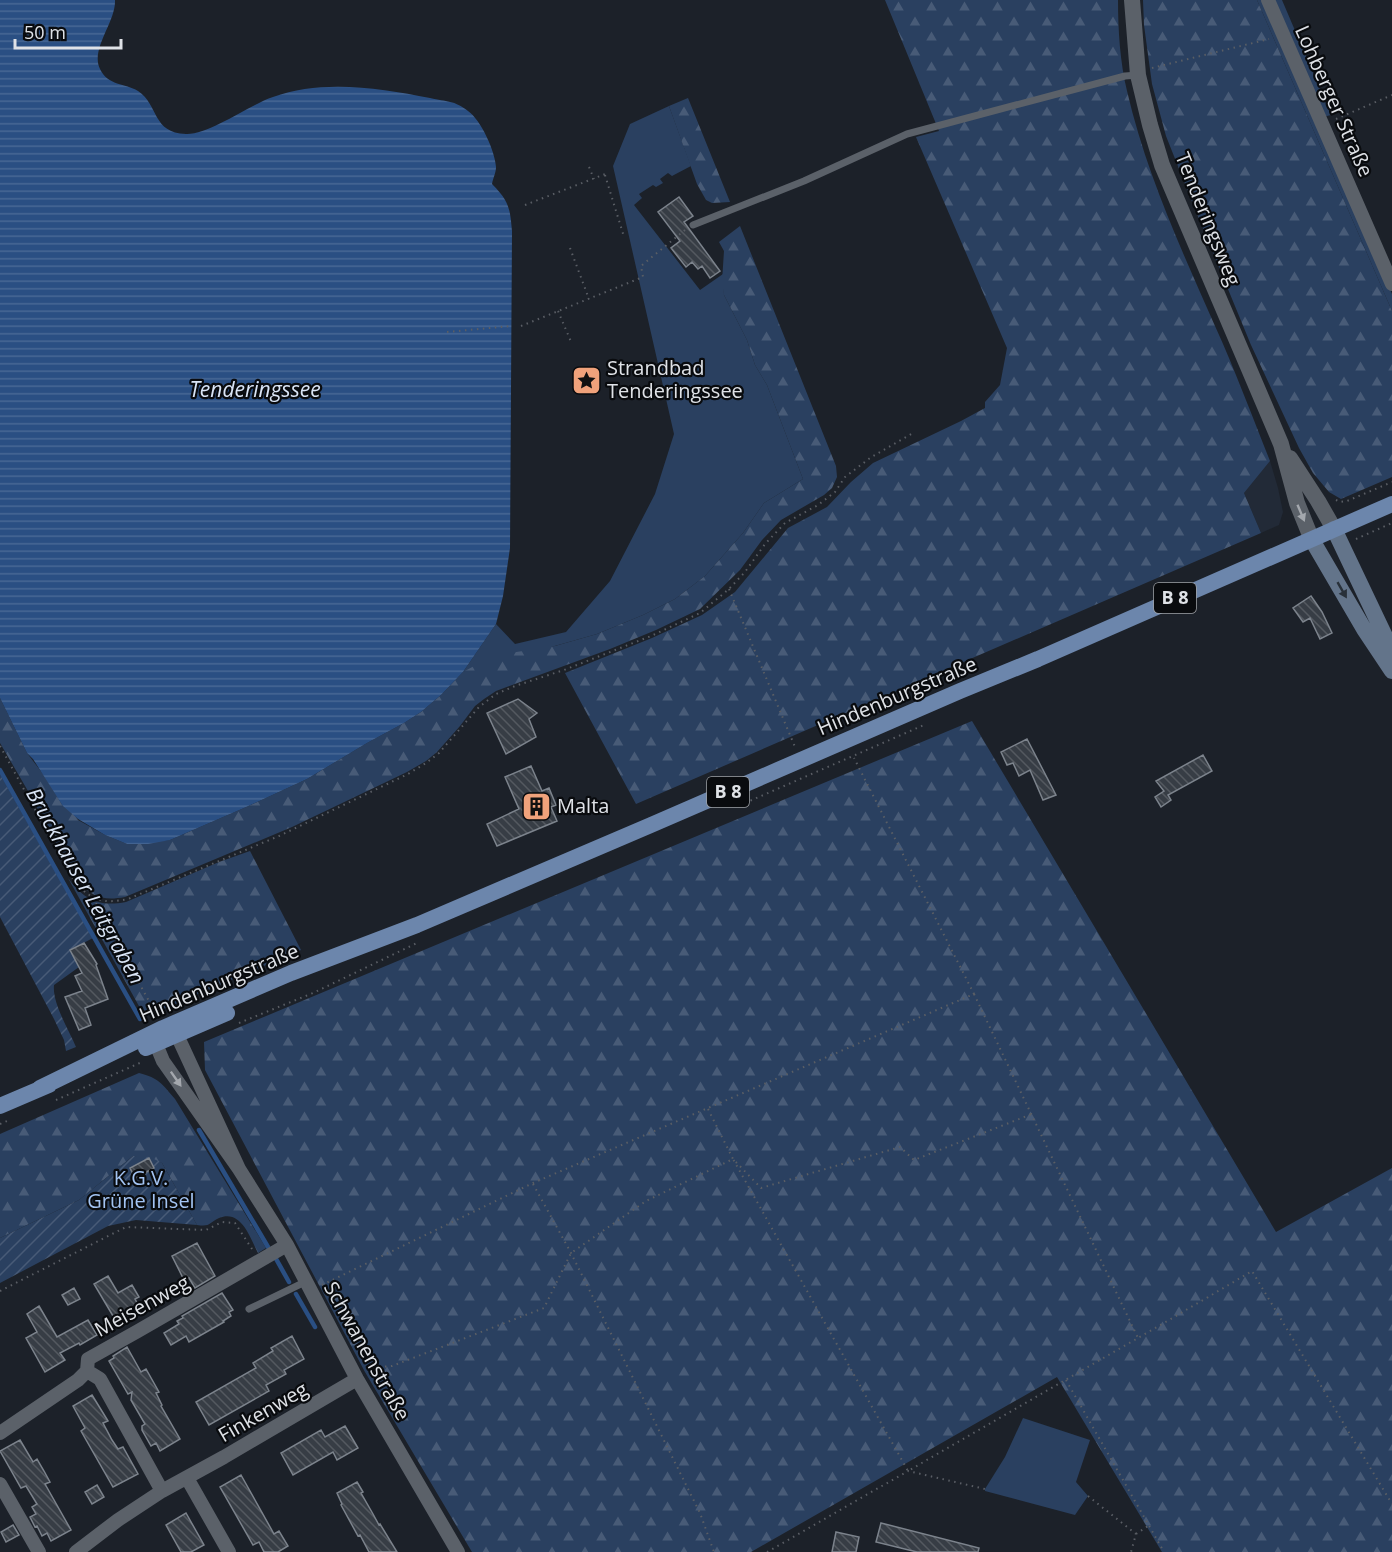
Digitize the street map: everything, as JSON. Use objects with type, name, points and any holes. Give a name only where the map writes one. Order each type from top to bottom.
[{"type":"main road","name":"Hindenburgstraße","points":[[0,1106],[170,1032],[291,973],[417,925],[1392,504]]},
{"type":"main road","points":[[1334,529],[1392,651]]},
{"type":"main road","points":[[1312,540],[1364,629],[1392,671]]},
{"type":"main road","name":"Hindenburgstraße","points":[[40,1088],[156,1044],[170,1032]]},
{"type":"street","name":"Tenderingsweg","points":[[1132,0],[1138,75],[1162,165],[1281,444],[1297,503],[1312,540]]},
{"type":"street","name":"Lohberger Straße","points":[[1268,0],[1392,284]]},
{"type":"street","name":"Tenderingsweg","points":[[1281,444],[1334,529]]},
{"type":"street","name":"Schwanenstraße","points":[[170,1032],[239,1169]]},
{"type":"street","name":"Schwanenstraße","points":[[156,1044],[164,1061],[239,1169],[287,1245],[357,1379],[458,1552]]},
{"type":"street","name":"Meisenweg","points":[[0,1433],[78,1380],[87,1371],[88,1359],[287,1245]]},
{"type":"street","points":[[87,1371],[100,1378],[162,1491]]},
{"type":"street","name":"Finkenweg","points":[[76,1552],[118,1520],[162,1491],[357,1379]]},
{"type":"street","points":[[187,1478],[229,1552]]},
{"type":"street","points":[[0,1484],[39,1552]]},
{"type":"lane","points":[[693,225],[804,181],[907,134],[1125,76],[1138,75]]},
{"type":"lane","points":[[249,1309],[309,1285]]},
{"type":"path","points":[[1138,75],[1149,69],[1283,34]]},
{"type":"path","points":[[1323,125],[1392,95]]},
{"type":"path","points":[[589,167],[594,179]]},
{"type":"path","points":[[525,205],[607,174],[624,237]]},
{"type":"path","points":[[521,326],[643,277],[641,266],[693,225]]},
{"type":"path","points":[[570,248],[589,299]]},
{"type":"path","points":[[558,311],[572,344]]},
{"type":"path","points":[[447,332],[511,326]]},
{"type":"path","points":[[93,898],[114,902],[128,899],[279,836],[408,774],[426,763],[439,753],[479,707],[496,694],[651,636],[700,613],[745,572],[784,523],[818,505],[835,492],[845,477],[870,458],[913,433]]},
{"type":"path","points":[[1347,501],[1392,482]]},
{"type":"path","points":[[1362,536],[1392,523]]},
{"type":"path","points":[[729,589],[801,760]]},
{"type":"path","points":[[846,741],[974,994],[1138,1339]]},
{"type":"path","points":[[0,746],[67,870],[76,884],[93,898],[170,1032]]},
{"type":"path","points":[[309,1285],[533,1184],[974,994]]},
{"type":"path","points":[[708,1109],[733,1159],[908,1471],[985,1489]]},
{"type":"path","points":[[733,1159],[760,1188],[900,1147],[914,1160],[1032,1114]]},
{"type":"path","points":[[357,1379],[365,1368],[392,1366],[544,1308],[571,1253],[646,1202],[733,1159]]},
{"type":"path","points":[[533,1184],[571,1253],[700,1513],[714,1552]]},
{"type":"path","points":[[0,1291],[126,1227],[206,1230],[222,1222],[235,1223],[261,1261]]},
{"type":"path","points":[[767,1552],[1252,1271],[1392,1504]]},
{"type":"path","points":[[1065,1379],[1164,1552]]},
{"type":"path","points":[[1088,1496],[1136,1534]]},
{"type":"path","points":[[1131,1552],[1136,1534],[1148,1526]]},
{"type":"shaded area","points":[[1270,461],[1283,512],[1279,525],[1261,533],[1244,493]]},
{"type":"green space","points":[[885,0],[1118,0],[1123,69],[1144,151],[1165,210],[1230,359],[1270,461],[1244,493],[1261,533],[636,804],[565,673],[702,615],[735,592],[788,528],[827,507],[873,463],[985,408],[985,402],[1000,385],[1007,348],[916,137],[939,131]]},
{"type":"green space","points":[[1143,0],[1257,0],[1392,311],[1392,477],[1341,499],[1329,492],[1313,473],[1299,448],[1251,345],[1166,136],[1152,84]]},
{"type":"green space","points":[[1257,0],[1265,0],[1392,294],[1392,311]]},
{"type":"green space","points":[[1272,0],[1282,0],[1331,115],[1323,117]]},
{"type":"green space","points":[[688,98],[730,202],[712,203],[706,200],[697,184],[669,106]]},
{"type":"green space","points":[[669,106],[691,166],[672,176],[668,173],[660,179],[663,183],[656,187],[653,185],[639,194],[642,198],[634,205],[700,290],[723,274],[724,295],[747,340],[755,365],[767,385],[803,479],[764,503],[743,533],[705,576],[675,599],[597,634],[463,672],[496,624],[515,644],[566,632],[610,581],[655,494],[674,434],[613,166],[630,124]]},
{"type":"green space","points":[[740,226],[836,466],[837,477],[832,488],[781,520],[762,540],[740,570],[700,609],[610,649],[496,691],[475,706],[437,752],[407,772],[292,827],[125,897],[99,897],[78,883],[0,743],[0,698],[27,753],[78,820],[127,844],[170,840],[307,779],[421,712],[463,672],[476,665],[510,653],[555,646],[597,634],[675,599],[705,576],[743,533],[764,503],[803,479],[767,385],[755,365],[747,340],[724,295],[722,282],[724,251],[719,242]]},
{"type":"green space","points":[[972,721],[1276,1232],[1392,1168],[1392,1552],[1162,1552],[1057,1377],[751,1552],[472,1552],[365,1372],[205,1070],[204,1042]]},
{"type":"green space","points":[[0,774],[93,938],[70,950],[79,967],[54,985],[58,1008],[76,1047],[66,1051],[64,1040],[54,1019],[0,917]]},
{"type":"green space","points":[[250,851],[301,950],[145,1017],[68,878],[80,892],[93,900],[108,903],[126,902]]},
{"type":"green space","points":[[139,1073],[160,1082],[175,1099],[266,1248],[258,1253],[244,1226],[233,1217],[227,1216],[207,1225],[197,1225],[162,1163],[133,1156],[79,1200],[0,1238],[0,1134]]},
{"type":"green space","name":"K.G.V. Grüne Insel","points":[[133,1156],[150,1157],[162,1163],[197,1225],[136,1220],[108,1226],[0,1283],[0,1238],[79,1200]]},
{"type":"green space","points":[[1023,1418],[1090,1440],[1076,1482],[1088,1496],[1075,1515],[985,1491],[1005,1457]]},
{"type":"water","name":"Tenderingssee","points":[[0,0],[115,0],[112,17],[98,53],[100,69],[112,81],[138,91],[150,103],[161,124],[175,132],[186,134],[206,130],[273,97],[311,88],[371,89],[454,103],[473,115],[486,136],[496,167],[492,184],[502,195],[509,211],[512,231],[510,548],[503,596],[496,624],[463,672],[421,712],[307,779],[170,840],[148,844],[127,844],[105,835],[78,819],[63,806],[27,753],[0,698]]},
{"type":"building","points":[[679,197],[693,216],[684,222],[720,271],[710,278],[702,266],[698,269],[692,262],[686,267],[671,248],[680,241],[658,212]]},
{"type":"building","points":[[1311,596],[1332,633],[1320,639],[1310,618],[1303,622],[1293,608]]},
{"type":"building","points":[[518,699],[537,713],[529,719],[536,737],[506,754],[487,713]]},
{"type":"building","points":[[1027,739],[1056,795],[1043,800],[1030,770],[1019,776],[1013,763],[1007,765],[1001,752]]},
{"type":"building","points":[[1203,755],[1212,771],[1168,795],[1171,800],[1161,807],[1155,797],[1164,791],[1156,781]]},
{"type":"building","name":"Malta","points":[[531,766],[542,791],[549,788],[556,805],[551,807],[557,821],[497,846],[487,824],[519,809],[505,777]]},
{"type":"building","points":[[84,943],[97,964],[108,999],[85,1008],[91,1025],[79,1030],[65,997],[82,991],[75,976],[82,973],[70,950]]},
{"type":"building","points":[[149,1158],[154,1168],[135,1178],[130,1168]]},
{"type":"building","points":[[197,1243],[215,1276],[195,1288],[189,1278],[184,1280],[172,1256]]},
{"type":"building","points":[[108,1276],[118,1293],[132,1285],[139,1297],[135,1299],[141,1310],[121,1321],[117,1314],[113,1316],[94,1284]]},
{"type":"building","points":[[74,1288],[80,1299],[68,1305],[62,1295]]},
{"type":"building","points":[[222,1293],[233,1310],[229,1312],[231,1316],[189,1342],[186,1336],[171,1345],[164,1333],[179,1324],[177,1321],[183,1318],[182,1316]]},
{"type":"building","points":[[39,1306],[57,1337],[88,1320],[97,1335],[60,1353],[65,1360],[45,1372],[26,1338],[37,1332],[27,1314]]},
{"type":"building","points":[[292,1336],[304,1359],[284,1370],[286,1374],[266,1385],[269,1391],[209,1425],[196,1402],[256,1368],[253,1363],[273,1351],[271,1348]]},
{"type":"building","points":[[127,1347],[141,1372],[146,1369],[159,1392],[156,1393],[161,1406],[180,1439],[160,1451],[156,1443],[151,1446],[142,1430],[145,1424],[131,1400],[132,1392],[128,1394],[109,1361]]},
{"type":"building","points":[[92,1395],[108,1421],[103,1423],[112,1440],[118,1449],[123,1447],[138,1474],[113,1487],[81,1431],[85,1428],[73,1406]]},
{"type":"building","points":[[345,1426],[358,1448],[337,1460],[333,1452],[293,1475],[281,1453],[321,1430],[325,1437]]},
{"type":"building","points":[[20,1440],[33,1462],[37,1459],[44,1471],[50,1482],[45,1484],[71,1530],[51,1541],[47,1533],[42,1536],[37,1526],[35,1527],[30,1517],[36,1514],[32,1507],[37,1504],[26,1486],[21,1488],[0,1451]]},
{"type":"building","points":[[241,1475],[274,1534],[279,1531],[288,1546],[278,1552],[264,1552],[259,1542],[253,1545],[220,1487]]},
{"type":"building","points":[[357,1482],[379,1525],[397,1552],[369,1552],[360,1535],[358,1536],[337,1493]]},
{"type":"building","points":[[97,1485],[104,1497],[92,1504],[85,1492]]},
{"type":"building","points":[[186,1513],[204,1545],[191,1552],[181,1552],[166,1525]]},
{"type":"building","points":[[881,1523],[979,1548],[978,1552],[917,1552],[876,1542]]},
{"type":"building","points":[[13,1525],[19,1535],[6,1542],[1,1532]]},
{"type":"building","points":[[836,1532],[859,1537],[856,1552],[832,1552]]},
{"type":"waterway","name":"Bruckhauser Leitgraben","points":[[0,770],[140,1019]]},
{"type":"waterway","name":"Bruckhauser Leitgraben","points":[[199,1130],[268,1247]]},
{"type":"waterway","name":"Bruckhauser Leitgraben","points":[[275,1257],[289,1282]]},
{"type":"waterway","name":"Bruckhauser Leitgraben","points":[[296,1294],[315,1327]]},
{"type":"place","name":"Strandbad Tenderingssee","points":[[586,380]]},
{"type":"place","name":"Malta","points":[[536,806]]}]
